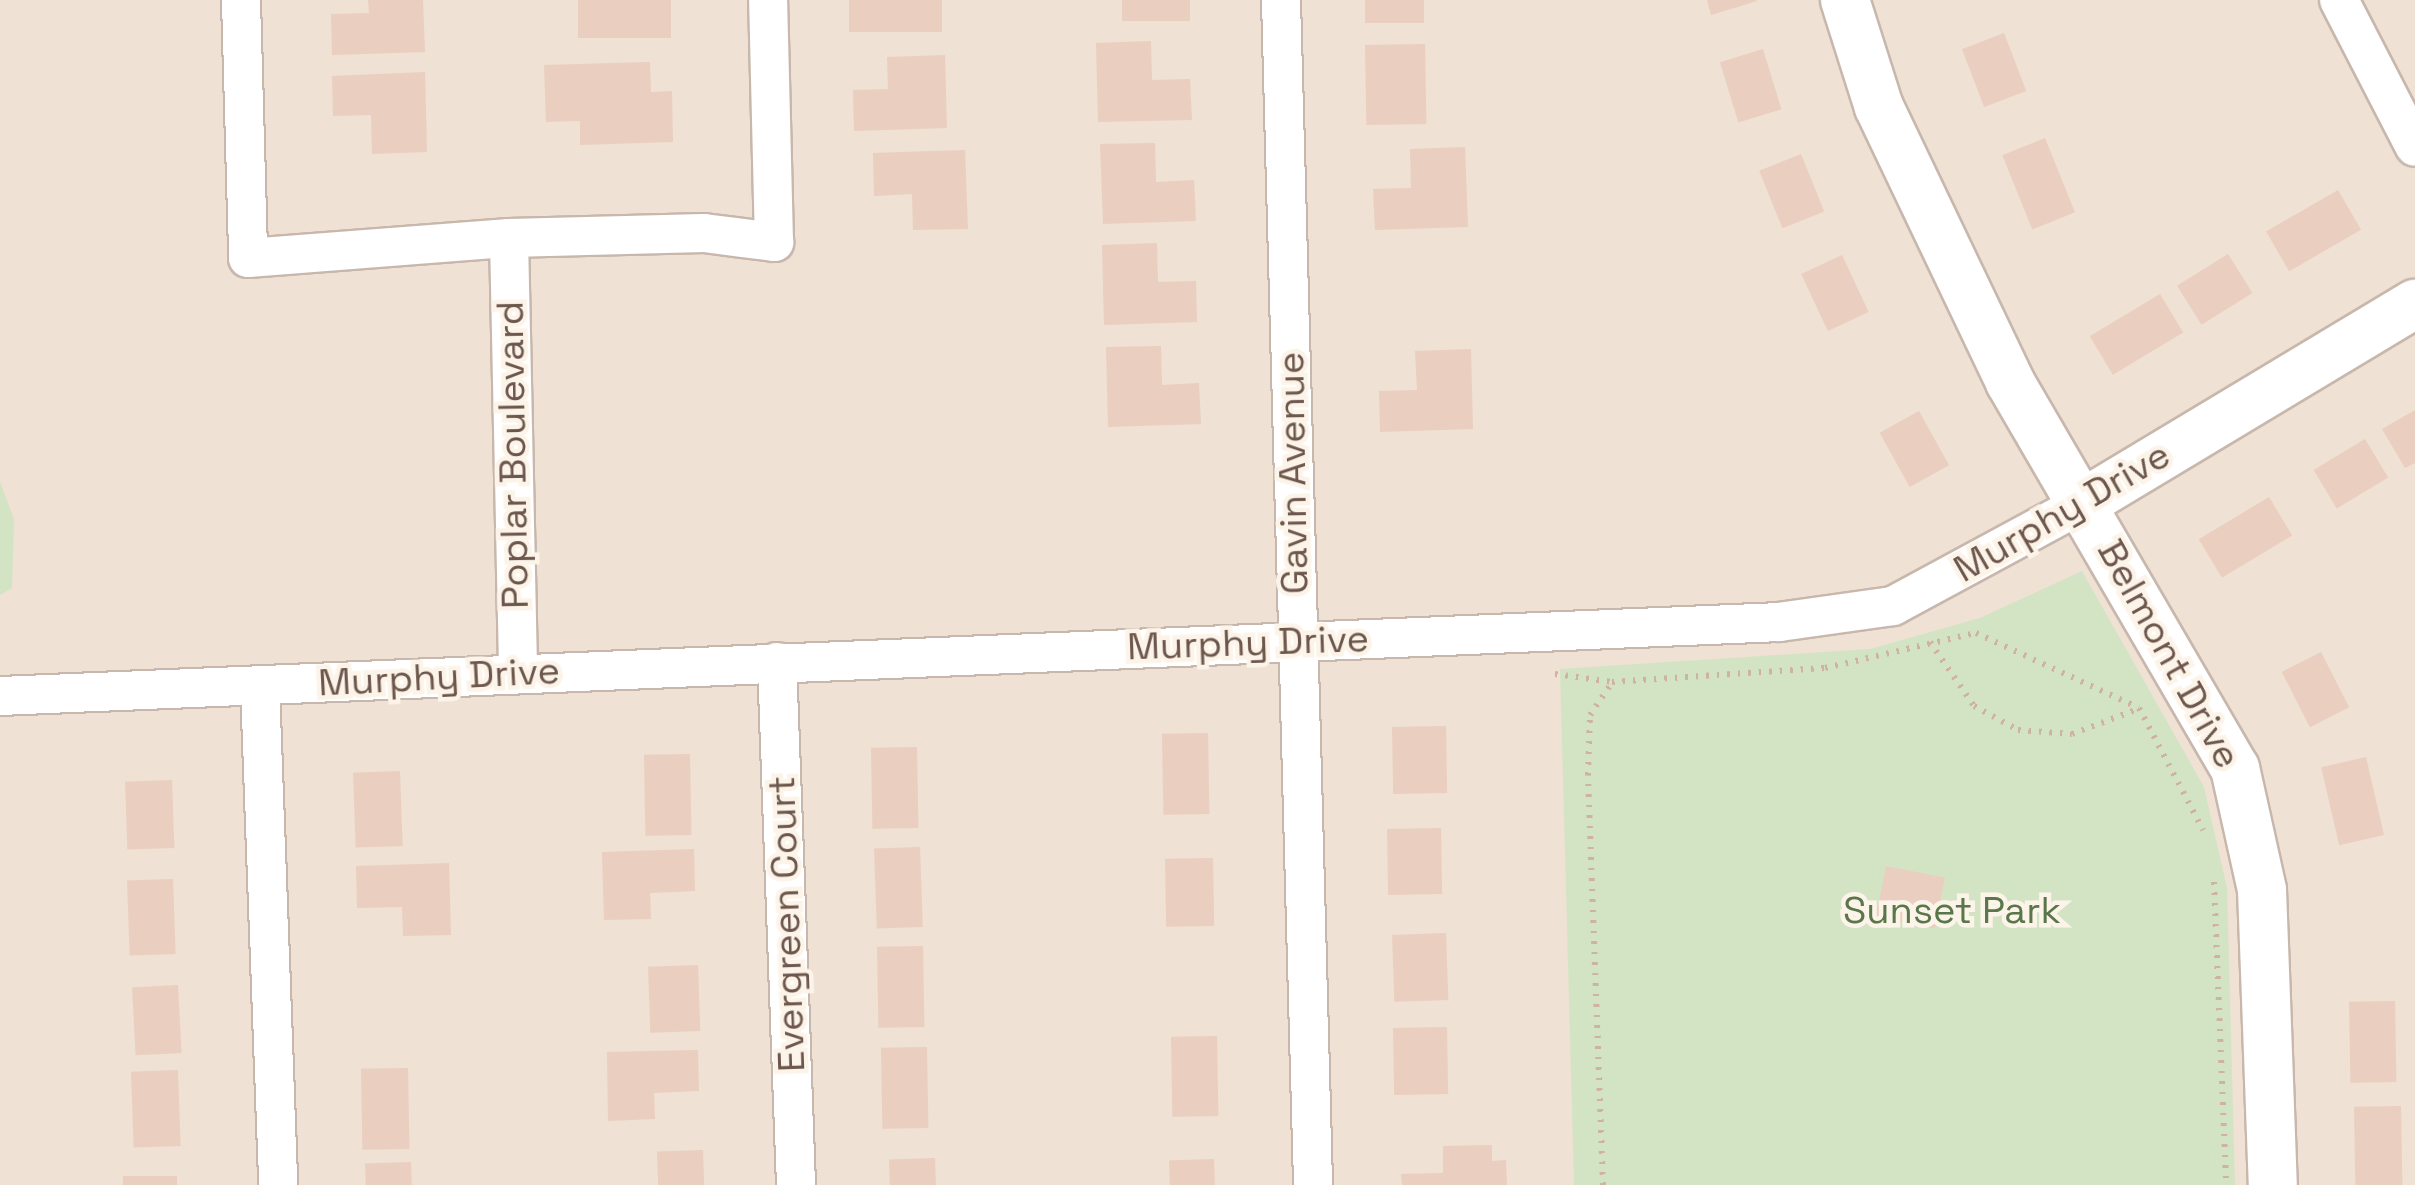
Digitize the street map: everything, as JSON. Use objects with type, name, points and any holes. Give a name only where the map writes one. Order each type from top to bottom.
[{"type":"street","points":[[241,0],[248,258],[509,238],[704,233],[774,242],[768,0]]},
{"type":"street","name":"Gavin Avenue","points":[[1280,0],[1312,1185]]},
{"type":"street","name":"Belmont Drive","points":[[1846,0],[1903,159],[2010,382],[2084,502],[2246,799],[2262,890],[2272,1185]]},
{"type":"street","points":[[2339,0],[2415,146]]},
{"type":"street","name":"Poplar Boulevard","points":[[509,238],[518,671]]},
{"type":"street","name":"Murphy Drive","points":[[0,696],[518,671],[1779,622],[1893,606],[2084,502],[2415,304]]},
{"type":"street","name":"Evergreen Court","points":[[777,662],[796,1185]]},
{"type":"street","points":[[260,686],[278,1185]]},
{"type":"path","points":[[1555,674],[1612,682],[1825,668],[1976,633],[2140,708],[2207,849]]},
{"type":"path","points":[[1930,642],[1974,706],[2018,730],[2084,732],[2140,708]]},
{"type":"path","points":[[1603,1185],[1588,775],[1590,714],[1612,682]]},
{"type":"path","points":[[2211,869],[2226,1185]]},
{"type":"shaded area","points":[[0,0],[2415,0],[2415,1185],[0,1185]]},
{"type":"green space","points":[[0,482],[14,519],[12,588],[0,595]]},
{"type":"green space","name":"Sunset Park","points":[[2082,571],[2204,787],[2227,888],[2235,1185],[1574,1185],[1560,669],[1870,649],[1980,618]]},
{"type":"building","points":[[368,0],[423,0],[425,52],[332,55],[331,14],[369,13]]},
{"type":"building","points":[[578,0],[671,0],[671,38],[578,38]]},
{"type":"building","points":[[849,0],[942,0],[942,32],[849,32]]},
{"type":"building","points":[[1122,0],[1190,0],[1190,21],[1122,21]]},
{"type":"building","points":[[1365,0],[1424,0],[1424,23],[1365,23]]},
{"type":"building","points":[[1707,0],[1756,0],[1757,1],[1711,15]]},
{"type":"building","points":[[2004,33],[2026,91],[1984,107],[1962,49]]},
{"type":"building","points":[[1151,41],[1152,80],[1190,79],[1192,120],[1098,122],[1096,43]]},
{"type":"building","points":[[1425,44],[1426,124],[1366,125],[1365,45]]},
{"type":"building","points":[[1763,49],[1781,109],[1738,122],[1720,62]]},
{"type":"building","points":[[945,55],[947,128],[854,131],[853,90],[888,89],[887,57]]},
{"type":"building","points":[[650,62],[651,92],[672,91],[673,142],[580,145],[580,121],[546,122],[544,65]]},
{"type":"building","points":[[425,72],[427,152],[372,154],[371,115],[333,116],[332,76]]},
{"type":"building","points":[[2045,138],[2075,212],[2032,229],[2002,155]]},
{"type":"building","points":[[1155,143],[1156,182],[1194,180],[1196,221],[1103,224],[1100,144]]},
{"type":"building","points":[[1465,147],[1468,227],[1375,230],[1373,189],[1411,188],[1410,149]]},
{"type":"building","points":[[965,150],[968,229],[913,230],[912,194],[874,196],[873,153]]},
{"type":"building","points":[[1801,154],[1824,211],[1783,228],[1759,171]]},
{"type":"building","points":[[2338,190],[2361,230],[2289,271],[2266,232]]},
{"type":"building","points":[[1157,243],[1158,282],[1196,281],[1197,322],[1104,325],[1102,245]]},
{"type":"building","points":[[2228,254],[2252,293],[2201,325],[2177,286]]},
{"type":"building","points":[[1842,255],[1869,312],[1828,331],[1801,274]]},
{"type":"building","points":[[2160,294],[2183,333],[2113,375],[2090,336]]},
{"type":"building","points":[[1161,346],[1162,385],[1199,383],[1201,424],[1108,427],[1106,347]]},
{"type":"building","points":[[1471,349],[1473,429],[1380,432],[1379,391],[1417,390],[1415,351]]},
{"type":"building","points":[[2415,410],[2415,463],[2405,468],[2382,429]]},
{"type":"building","points":[[1919,411],[1949,465],[1910,487],[1880,433]]},
{"type":"building","points":[[2365,439],[2388,478],[2337,508],[2314,470]]},
{"type":"building","points":[[2269,497],[2292,536],[2222,578],[2199,539]]},
{"type":"building","points":[[2321,652],[2349,707],[2310,727],[2282,672]]},
{"type":"building","points":[[1446,726],[1447,793],[1393,794],[1392,727]]},
{"type":"building","points":[[1208,733],[1209,814],[1163,815],[1162,734]]},
{"type":"building","points":[[917,747],[918,828],[872,829],[871,748]]},
{"type":"building","points":[[690,754],[691,835],[645,836],[644,755]]},
{"type":"building","points":[[2366,757],[2384,835],[2339,845],[2321,767]]},
{"type":"building","points":[[400,771],[403,846],[356,848],[353,773]]},
{"type":"building","points":[[172,780],[174,848],[127,850],[125,782]]},
{"type":"building","points":[[1441,828],[1442,894],[1388,895],[1387,829]]},
{"type":"building","points":[[920,847],[923,927],[877,929],[874,849]]},
{"type":"building","points":[[694,849],[695,891],[650,893],[651,919],[604,920],[602,852]]},
{"type":"building","points":[[1213,858],[1214,926],[1166,927],[1165,859]]},
{"type":"building","points":[[449,863],[451,935],[403,936],[402,907],[357,908],[356,866]]},
{"type":"building","points":[[1886,866],[1945,877],[1935,928],[1876,917]]},
{"type":"building","points":[[173,879],[176,954],[130,956],[127,881]]},
{"type":"building","points":[[1446,933],[1448,1000],[1394,1002],[1392,935]]},
{"type":"building","points":[[923,946],[924,1027],[878,1028],[877,947]]},
{"type":"building","points":[[698,965],[700,1031],[650,1033],[648,967]]},
{"type":"building","points":[[178,985],[182,1053],[136,1055],[132,987]]},
{"type":"building","points":[[2395,1001],[2396,1082],[2350,1083],[2349,1002]]},
{"type":"building","points":[[1447,1027],[1448,1094],[1394,1095],[1393,1028]]},
{"type":"building","points":[[1217,1036],[1218,1116],[1172,1117],[1171,1037]]},
{"type":"building","points":[[927,1047],[928,1128],[882,1129],[881,1048]]},
{"type":"building","points":[[698,1050],[699,1091],[654,1093],[655,1119],[608,1121],[607,1052]]},
{"type":"building","points":[[408,1068],[409,1149],[362,1150],[361,1069]]},
{"type":"building","points":[[178,1070],[181,1146],[134,1148],[131,1072]]},
{"type":"building","points":[[2401,1106],[2402,1185],[2355,1185],[2354,1107]]},
{"type":"building","points":[[1492,1145],[1492,1161],[1506,1160],[1507,1185],[1402,1185],[1401,1174],[1443,1173],[1443,1146]]},
{"type":"building","points":[[703,1150],[704,1185],[658,1185],[657,1152]]},
{"type":"building","points":[[935,1158],[936,1185],[890,1185],[889,1160]]},
{"type":"building","points":[[1214,1159],[1215,1185],[1170,1185],[1169,1161]]},
{"type":"building","points":[[411,1162],[412,1185],[366,1185],[365,1164]]},
{"type":"building","points":[[123,1176],[177,1176],[177,1185],[123,1185]]}]
